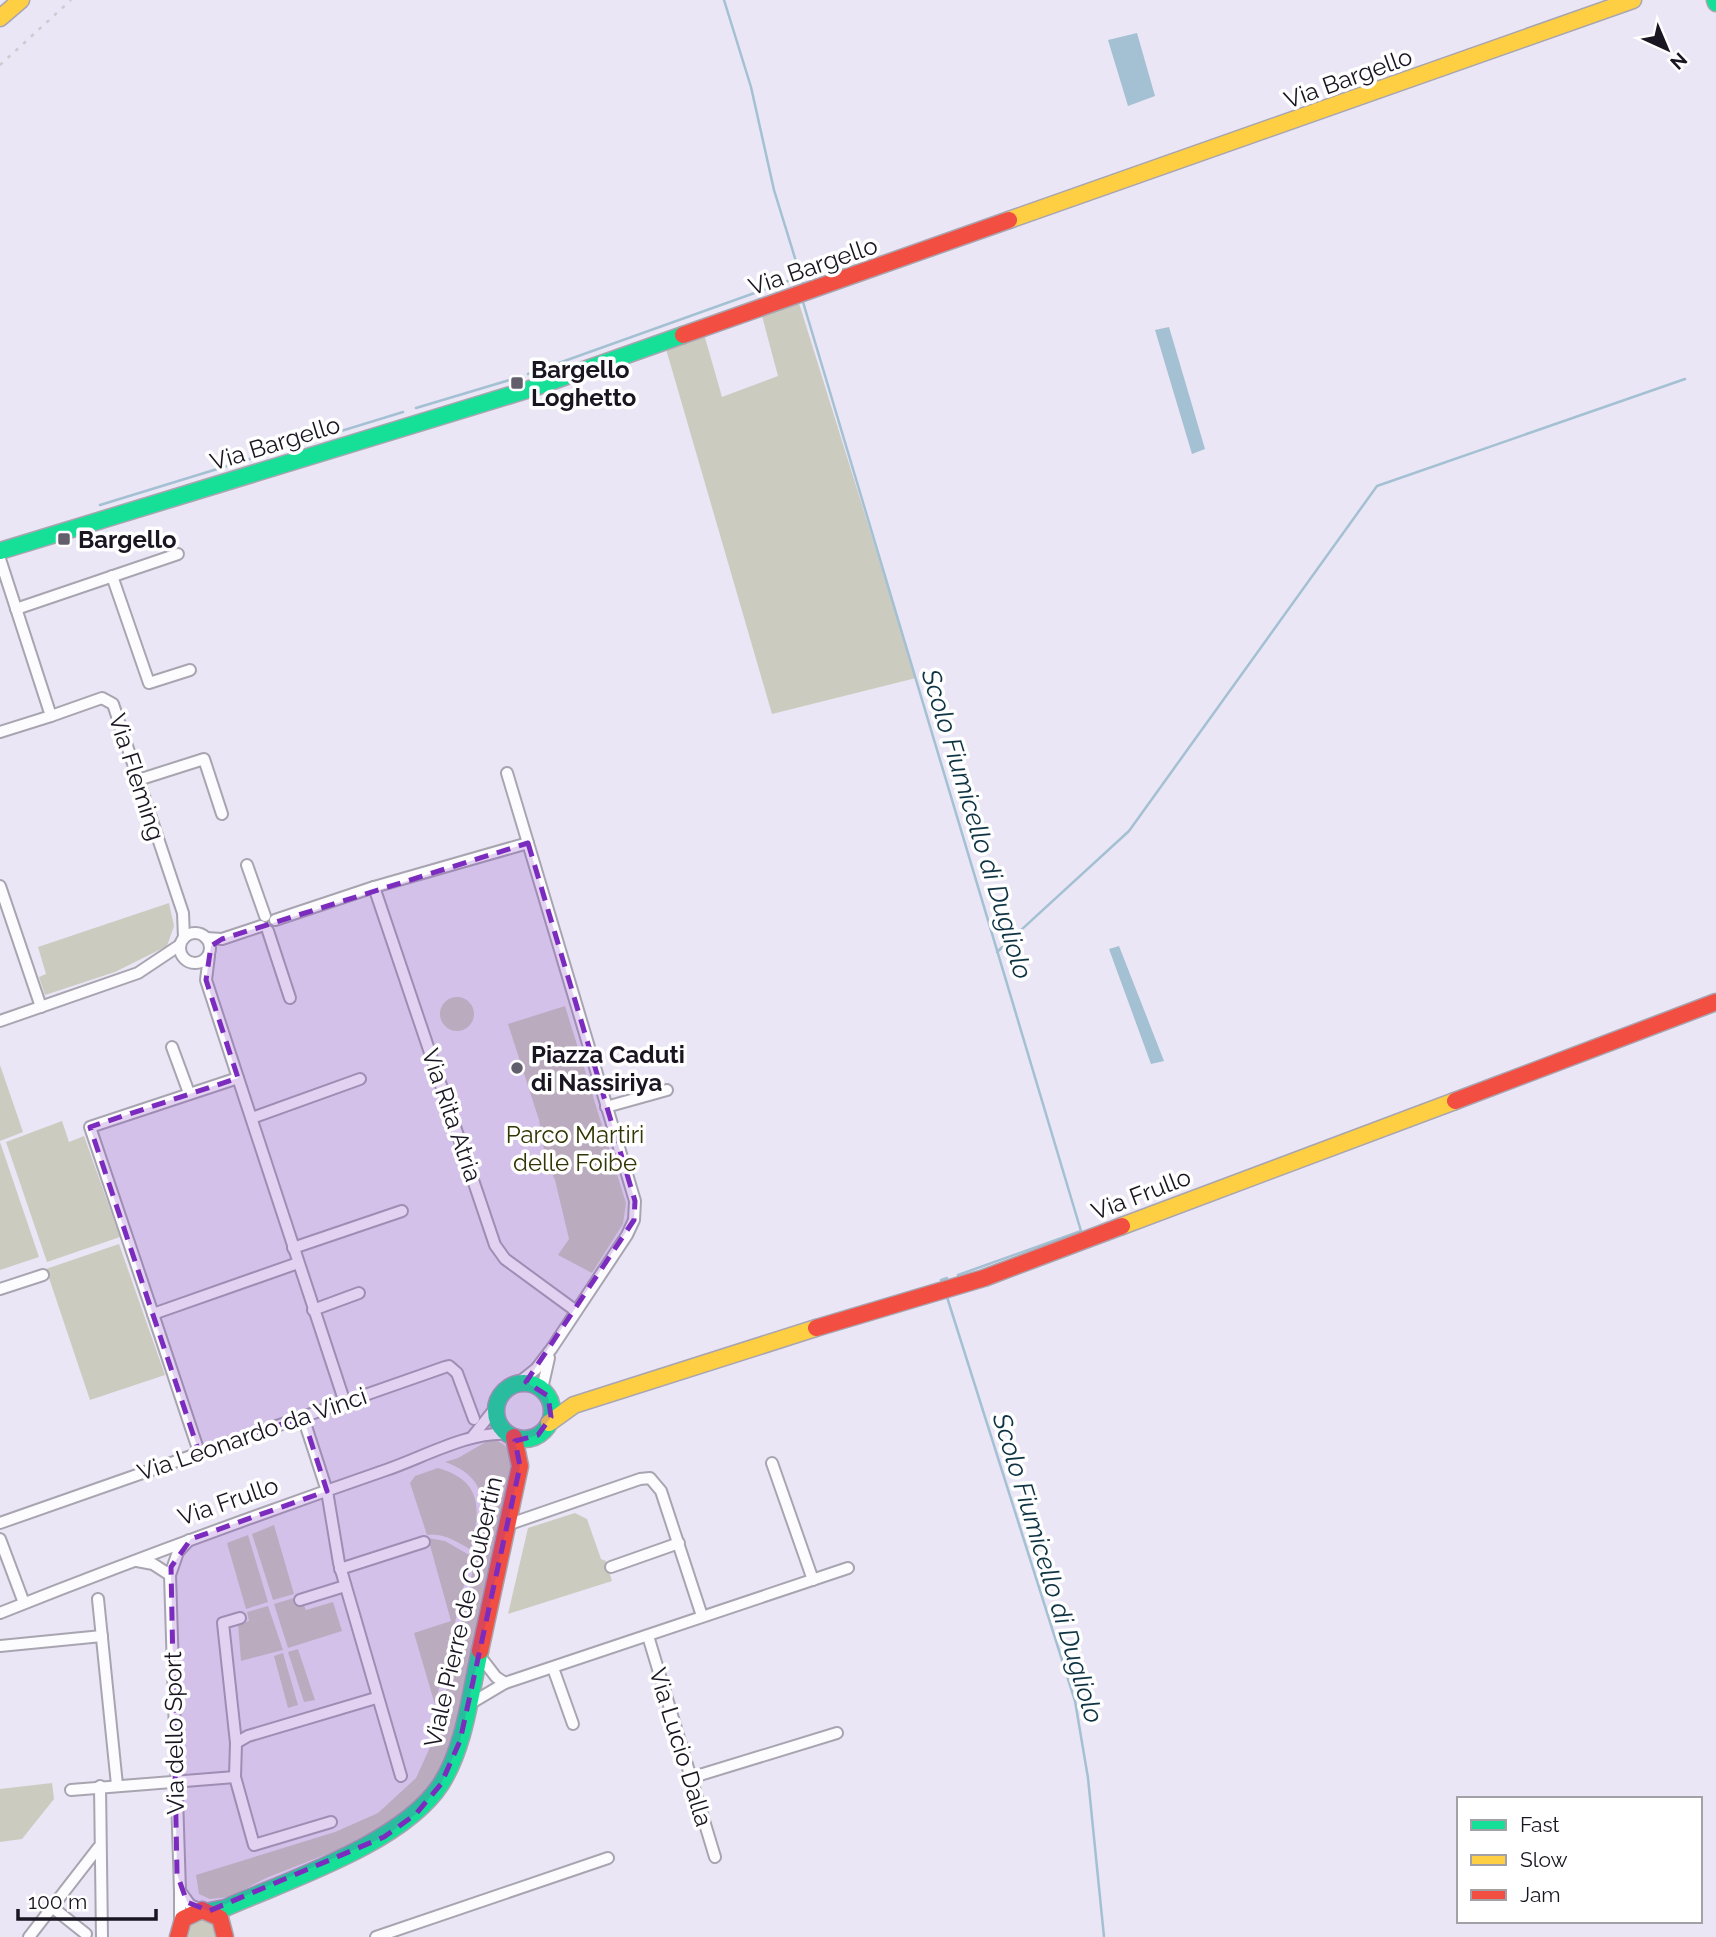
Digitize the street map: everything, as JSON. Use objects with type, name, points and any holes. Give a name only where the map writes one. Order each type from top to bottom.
[{"type":"street","points":[[0,18],[21,0]]},
{"type":"street","name":"Via Bargello","points":[[0,551],[530,389],[1633,0]]},
{"type":"street","points":[[16,609],[178,554]]},
{"type":"street","points":[[0,732],[51,716],[1,566]]},
{"type":"street","points":[[112,576],[149,683],[190,670]]},
{"type":"street","name":"Via Fleming","points":[[51,716],[102,698],[111,701],[183,913],[206,943]]},
{"type":"street","points":[[138,780],[204,759],[222,814]]},
{"type":"street","points":[[473,1436],[497,1406],[502,1394],[536,1369],[552,1348],[627,1236],[634,1220],[635,1201],[507,774]]},
{"type":"street","points":[[0,1021],[130,977],[159,961],[182,941],[206,943],[222,939],[374,887],[528,843]]},
{"type":"street","points":[[247,865],[290,998]]},
{"type":"street","points":[[0,886],[41,1007]]},
{"type":"street","name":"Via Rita Atria","points":[[374,887],[495,1244],[505,1259],[576,1311]]},
{"type":"street","name":"Via Fleming","points":[[183,913],[181,954],[206,980]]},
{"type":"street","points":[[159,961],[201,963],[206,943]]},
{"type":"street","points":[[206,943],[206,980],[345,1403]]},
{"type":"street","name":"Via Frullo","points":[[550,1423],[574,1405],[724,1355],[984,1278],[1716,1002]]},
{"type":"street","points":[[172,1047],[189,1093]]},
{"type":"street","points":[[199,1452],[90,1127],[238,1078]]},
{"type":"street","points":[[252,1118],[360,1079]]},
{"type":"street","points":[[607,1107],[667,1090]]},
{"type":"street","points":[[293,1248],[402,1211]]},
{"type":"street","points":[[153,1314],[298,1263]]},
{"type":"street","points":[[0,1289],[43,1275]]},
{"type":"street","points":[[313,1310],[359,1293]]},
{"type":"street","points":[[473,1436],[511,1435],[527,1438],[538,1435],[550,1423],[552,1413],[545,1393],[552,1348]]},
{"type":"street","name":"Via Leonardo da Vinci","points":[[0,1523],[449,1366],[457,1373],[474,1419]]},
{"type":"street","points":[[517,1384],[529,1383],[574,1405]]},
{"type":"street","points":[[497,1406],[498,1419],[511,1435]]},
{"type":"street","points":[[303,1417],[327,1491],[340,1569],[401,1776]]},
{"type":"street","name":"Viale Pierre de Coubertin","points":[[511,1435],[520,1466]]},
{"type":"street","name":"Viale Pierre de Coubertin","points":[[179,1931],[189,1914],[225,1908],[384,1837],[416,1814],[433,1796],[452,1763],[468,1705],[520,1466],[538,1435]]},
{"type":"street","name":"Via Frullo","points":[[0,1613],[162,1549],[473,1436]]},
{"type":"street","points":[[772,1463],[813,1580]]},
{"type":"street","points":[[507,1525],[640,1479],[650,1478],[661,1491],[702,1616]]},
{"type":"street","points":[[0,1539],[24,1603]]},
{"type":"street","points":[[134,1560],[169,1571],[178,1552],[191,1539]]},
{"type":"street","points":[[340,1569],[424,1542]]},
{"type":"street","points":[[611,1567],[679,1543]]},
{"type":"street","name":"Via dello Sport","points":[[162,1549],[170,1560],[182,1911],[179,1931]]},
{"type":"street","points":[[468,1705],[499,1683],[553,1668],[848,1568]]},
{"type":"street","points":[[300,1600],[345,1586]]},
{"type":"street","points":[[98,1599],[117,1785]]},
{"type":"street","points":[[240,1618],[223,1623],[236,1743],[235,1777],[254,1845],[331,1822]]},
{"type":"street","points":[[0,1646],[102,1636]]},
{"type":"street","name":"Via Lucio Dalla","points":[[648,1636],[715,1857]]},
{"type":"street","points":[[479,1654],[499,1683]]},
{"type":"street","points":[[553,1668],[573,1724]]},
{"type":"street","points":[[474,1678],[499,1683]]},
{"type":"street","points":[[236,1743],[248,1736],[376,1698]]},
{"type":"street","points":[[690,1779],[837,1733]]},
{"type":"street","points":[[71,1790],[235,1777]]},
{"type":"street","points":[[100,1786],[102,1937]]},
{"type":"street","points":[[29,1937],[99,1847]]},
{"type":"street","points":[[376,1937],[608,1858]]},
{"type":"street","points":[[180,1891],[190,1905],[220,1918],[225,1932]]},
{"type":"street","points":[[225,1932],[230,1913],[243,1898]]},
{"type":"street","points":[[52,1908],[86,1934]]},
{"type":"highlighted area","points":[[528,843],[635,1201],[634,1220],[526,1382],[548,1396],[551,1417],[538,1435],[515,1441],[520,1466],[460,1741],[441,1784],[416,1814],[384,1837],[209,1911],[187,1902],[177,1874],[171,1567],[191,1539],[327,1491],[303,1417],[199,1452],[90,1127],[238,1078],[206,980],[211,946],[222,939]]},
{"type":"green space","points":[[799,303],[916,678],[772,714],[666,349],[704,334],[722,397],[778,376],[762,316]]},
{"type":"green space","points":[[169,903],[174,926],[167,946],[115,972],[45,995],[39,977],[46,974],[38,947]]},
{"type":"green space","points":[[457,997],[469,1002],[474,1014],[469,1026],[457,1031],[445,1026],[440,1014],[445,1002]]},
{"type":"green space","name":"Parco Martiri delle Foibe","points":[[565,1006],[626,1203],[623,1224],[592,1273],[558,1255],[569,1239],[555,1180],[546,1162],[539,1120],[508,1024]]},
{"type":"green space","points":[[0,1065],[23,1132],[0,1141]]},
{"type":"green space","points":[[62,1121],[69,1142],[84,1136],[120,1237],[47,1262],[6,1142]]},
{"type":"green space","points":[[0,1142],[39,1257],[0,1270]]},
{"type":"green space","points":[[119,1244],[165,1375],[90,1400],[46,1269]]},
{"type":"green space","points":[[491,1439],[504,1445],[510,1453],[508,1477],[511,1478],[455,1735],[440,1774],[409,1813],[378,1834],[266,1878],[230,1897],[210,1899],[199,1894],[196,1875],[335,1832],[378,1813],[416,1778],[436,1734],[483,1525],[483,1503],[477,1486],[465,1472],[445,1462],[458,1458]]},
{"type":"green space","points":[[438,1468],[464,1481],[471,1489],[477,1510],[471,1550],[444,1536],[427,1535],[410,1483],[415,1476]]},
{"type":"green space","points":[[575,1513],[587,1519],[612,1581],[508,1614],[528,1528]]},
{"type":"green space","points":[[274,1525],[294,1594],[273,1600],[252,1534]]},
{"type":"green space","points":[[248,1535],[268,1602],[246,1609],[227,1543]]},
{"type":"green space","points":[[428,1538],[445,1541],[471,1556],[435,1705],[414,1633],[451,1621]]},
{"type":"green space","points":[[294,1598],[298,1606],[303,1603],[306,1610],[333,1602],[342,1631],[288,1648],[274,1604]]},
{"type":"green space","points":[[268,1606],[283,1650],[241,1661],[238,1624],[249,1621],[247,1612]]},
{"type":"green space","points":[[298,1649],[315,1700],[304,1702],[288,1652]]},
{"type":"green space","points":[[283,1653],[298,1705],[288,1708],[274,1656]]},
{"type":"green space","points":[[52,1783],[54,1799],[22,1839],[0,1842],[0,1789]]},
{"type":"green space","points":[[196,1916],[213,1920],[219,1937],[184,1937],[184,1928]]},
{"type":"water","points":[[1137,33],[1155,96],[1128,106],[1108,40]]},
{"type":"water","points":[[1169,327],[1205,449],[1192,454],[1155,330]]},
{"type":"water","points":[[1119,946],[1164,1061],[1151,1064],[1109,949]]},
{"type":"waterway","name":"Scolo Fiumicello di Dugliolo","points":[[724,0],[751,87],[774,190],[803,284]]},
{"type":"waterway","points":[[528,374],[788,281]]},
{"type":"waterway","name":"Scolo Fiumicello di Dugliolo","points":[[803,302],[1081,1231],[958,1275]]},
{"type":"waterway","points":[[416,408],[513,379]]},
{"type":"waterway","points":[[997,952],[1129,831],[1377,486],[1685,379]]},
{"type":"waterway","points":[[100,505],[403,412]]},
{"type":"waterway","name":"Scolo Fiumicello di Dugliolo","points":[[942,1283],[941,1280],[947,1278]]},
{"type":"waterway","name":"Scolo Fiumicello di Dugliolo","points":[[947,1297],[1075,1701],[1088,1778],[1104,1937]]},
{"type":"railway","points":[[0,65],[71,0]]},
{"type":"traffic: fast","points":[[0,551],[530,389],[683,335]]},
{"type":"traffic: fast","points":[[524,1383],[535,1385],[544,1391],[550,1400],[552,1411],[550,1422],[544,1431],[535,1437],[524,1439],[513,1437],[504,1431],[498,1422],[496,1411],[498,1400],[504,1391],[513,1385],[524,1383]]},
{"type":"traffic: fast","points":[[210,1911],[225,1908],[342,1858],[373,1842],[423,1805],[441,1784],[456,1753],[466,1720],[480,1651]]},
{"type":"traffic: slow","points":[[0,18],[21,0]]},
{"type":"traffic: slow","points":[[1009,220],[1633,0]]},
{"type":"traffic: slow","points":[[1122,1226],[1455,1101]]},
{"type":"traffic: slow","points":[[549,1423],[574,1405],[816,1328]]},
{"type":"traffic: jam","points":[[683,335],[1009,220]]},
{"type":"traffic: jam","points":[[1455,1101],[1716,1002]]},
{"type":"traffic: jam","points":[[816,1328],[984,1278],[1122,1226]]},
{"type":"traffic: jam","points":[[480,1651],[520,1466],[514,1437]]},
{"type":"traffic: jam","points":[[178,1937],[183,1919],[202,1910],[220,1918],[225,1937]]},
{"type":"place","name":"Bargello Loghetto","points":[[517,383]]},
{"type":"place","name":"Bargello","points":[[64,539]]},
{"type":"place","name":"Piazza Caduti di Nassiriya","points":[[517,1068]]}]
